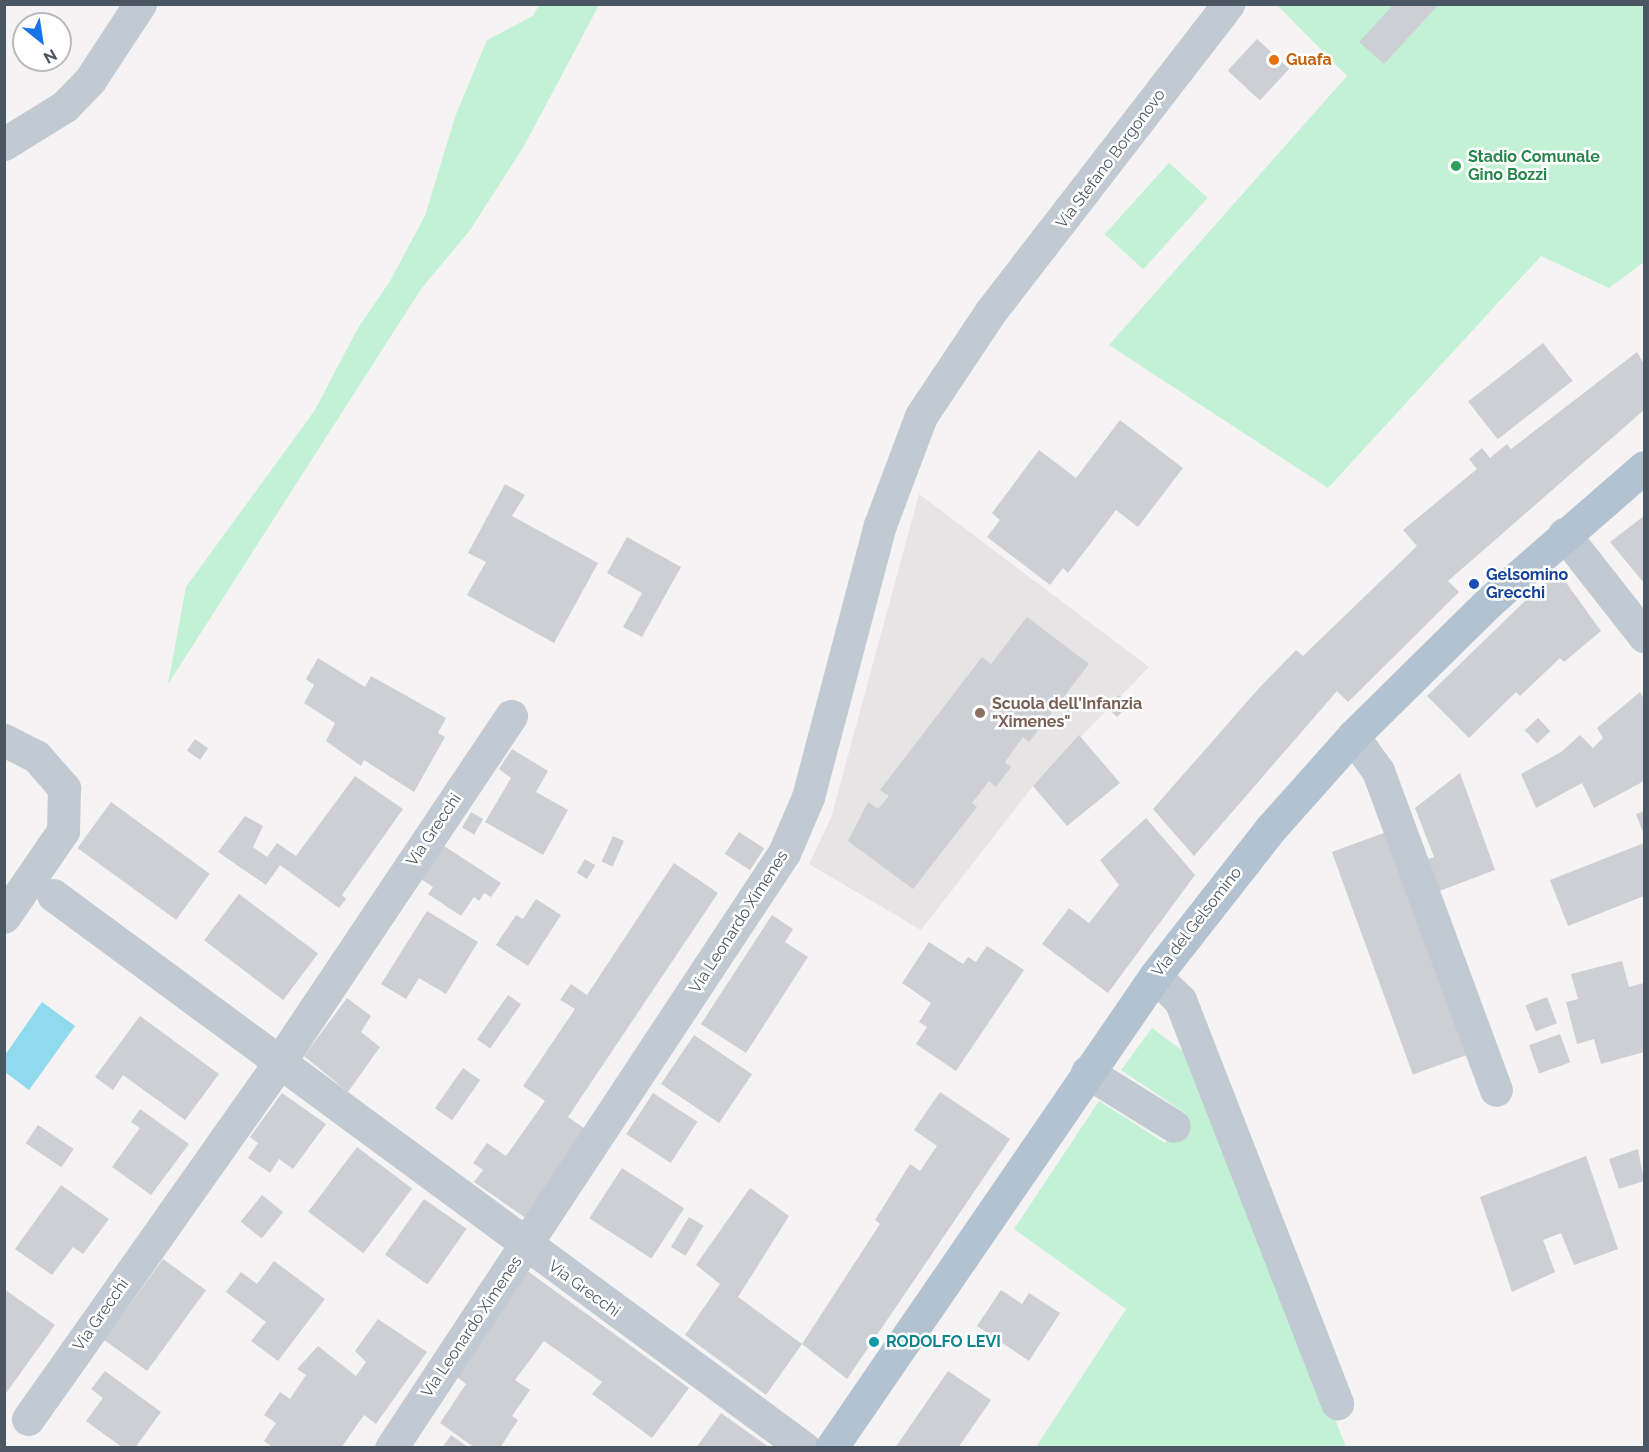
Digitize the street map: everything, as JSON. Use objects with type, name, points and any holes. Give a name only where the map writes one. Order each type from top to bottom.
[{"type":"main road","name":"Via del Gelsomino","points":[[831,1448],[1155,976],[1272,827],[1353,736],[1564,534],[1644,467]]},
{"type":"street","points":[[4,144],[65,106],[90,80],[140,4]]},
{"type":"street","name":"Via Stefano Borgonovo","points":[[991,311],[1228,4]]},
{"type":"street","name":"Via Leonardo Ximenes","points":[[391,1448],[776,869],[808,797],[898,472],[921,416],[991,311]]},
{"type":"street","points":[[1564,534],[1644,636]]},
{"type":"street","name":"Via Grecchi","points":[[28,1419],[278,1064],[511,716]]},
{"type":"street","points":[[1353,736],[1378,771],[1496,1090]]},
{"type":"street","points":[[4,740],[36,756],[64,788],[63,831],[4,917]]},
{"type":"street","name":"Via Grecchi","points":[[53,895],[526,1247],[804,1448]]},
{"type":"street","points":[[1155,976],[1180,1000],[1337,1403]]},
{"type":"street","points":[[1088,1072],[1174,1126]]},
{"type":"shaded area","name":"Scuola dell'Infanzia \"Ximenes\"","points":[[919,494],[1149,667],[1033,786],[921,930],[809,864],[831,818]]},
{"type":"green space","points":[[539,5],[599,5],[524,146],[470,230],[421,289],[168,684],[186,587],[315,410],[358,328],[390,281],[425,216],[455,117],[487,40],[533,16]]},
{"type":"green space","name":"Stadio Comunale Gino Bozzi","points":[[1277,5],[1644,5],[1644,262],[1609,288],[1541,256],[1328,488],[1109,345],[1347,76]]},
{"type":"green space","points":[[1169,163],[1208,198],[1143,269],[1105,234]]},
{"type":"green space","points":[[1152,1028],[1192,1058],[1346,1447],[1036,1447],[1126,1309],[1014,1229],[1099,1101],[1165,1143],[1185,1113],[1121,1070]]},
{"type":"water","points":[[42,1002],[75,1026],[29,1090],[5,1072],[5,1055]]},
{"type":"building","points":[[1394,4],[1439,4],[1384,64],[1359,42]]},
{"type":"building","points":[[1257,39],[1289,69],[1260,100],[1228,70]]},
{"type":"building","points":[[1543,343],[1573,381],[1498,439],[1468,401]]},
{"type":"building","points":[[1637,352],[1644,364],[1644,410],[1448,581],[1459,592],[1348,702],[1337,691],[1194,856],[1153,809],[1260,687],[1296,650],[1303,656],[1417,546],[1403,530],[1477,469],[1469,459],[1482,448],[1490,458],[1507,444],[1511,449]]},
{"type":"building","points":[[1120,420],[1183,468],[1138,527],[1116,510],[1068,573],[1063,568],[1050,585],[987,537],[1000,520],[992,513],[1039,450],[1076,478]]},
{"type":"building","points":[[505,484],[525,495],[512,516],[598,563],[554,643],[467,595],[486,562],[468,553]]},
{"type":"building","points":[[1644,516],[1644,583],[1610,542]]},
{"type":"building","points":[[627,537],[681,567],[642,637],[623,627],[642,593],[607,573]]},
{"type":"building","points":[[1557,570],[1601,631],[1564,662],[1560,658],[1520,696],[1516,692],[1469,738],[1427,696]]},
{"type":"building","points":[[1027,617],[1089,664],[1029,742],[1023,737],[1005,762],[1011,767],[996,787],[989,781],[972,803],[977,807],[913,889],[848,841],[868,802],[878,809],[889,796],[880,790],[982,657],[991,664]]},
{"type":"building","points":[[318,658],[365,687],[371,676],[446,718],[438,733],[445,737],[414,792],[364,760],[361,766],[326,741],[335,723],[304,703],[314,685],[306,679]]},
{"type":"building","points":[[1640,692],[1644,699],[1644,781],[1594,808],[1582,783],[1536,808],[1521,774],[1561,752],[1580,735],[1593,748],[1603,738],[1597,728]]},
{"type":"building","points":[[1119,695],[1129,705],[1117,717],[1107,707]]},
{"type":"building","points":[[1538,718],[1550,731],[1537,743],[1525,730]]},
{"type":"building","points":[[1079,735],[1120,783],[1067,826],[1033,786]]},
{"type":"building","points":[[195,739],[208,748],[200,760],[187,750]]},
{"type":"building","points":[[512,749],[548,771],[536,792],[568,810],[543,855],[485,822],[511,778],[499,769]]},
{"type":"building","points":[[1460,773],[1495,870],[1434,893],[1423,861],[1434,857],[1415,808]]},
{"type":"building","points":[[355,776],[403,809],[342,895],[346,899],[339,908],[280,865],[266,885],[218,852],[245,816],[263,826],[253,847],[267,857],[277,843],[296,856]]},
{"type":"building","points":[[111,802],[210,874],[176,920],[77,848]]},
{"type":"building","points":[[1644,811],[1644,835],[1636,814]]},
{"type":"building","points":[[471,812],[483,819],[474,835],[462,828]]},
{"type":"building","points":[[1146,818],[1195,875],[1108,993],[1042,944],[1069,908],[1089,923],[1119,885],[1100,860]]},
{"type":"building","points":[[1392,830],[1473,1053],[1413,1075],[1332,852]]},
{"type":"building","points":[[739,832],[764,848],[750,870],[725,854]]},
{"type":"building","points":[[613,836],[624,841],[613,866],[602,862]]},
{"type":"building","points":[[1644,843],[1644,896],[1568,926],[1550,880]]},
{"type":"building","points":[[444,846],[501,883],[491,897],[484,893],[479,901],[474,897],[461,916],[428,894],[433,887],[421,879]]},
{"type":"building","points":[[585,859],[595,865],[587,879],[577,873]]},
{"type":"building","points":[[674,863],[718,893],[568,1117],[591,1133],[530,1221],[474,1182],[483,1170],[473,1163],[487,1143],[506,1156],[545,1101],[523,1086],[575,1009],[560,1000],[571,984],[587,995]]},
{"type":"building","points":[[239,894],[318,954],[283,1000],[204,940]]},
{"type":"building","points":[[536,899],[561,915],[528,966],[496,945],[516,915],[523,919]]},
{"type":"building","points":[[427,911],[478,942],[446,994],[419,978],[406,999],[381,984]]},
{"type":"building","points":[[772,915],[793,929],[785,942],[808,957],[746,1053],[701,1024]]},
{"type":"building","points":[[929,942],[963,964],[968,957],[976,962],[987,946],[1024,970],[956,1071],[916,1044],[927,1027],[919,1022],[931,1003],[902,983]]},
{"type":"building","points":[[1622,961],[1629,987],[1644,983],[1644,1052],[1601,1064],[1594,1039],[1577,1044],[1566,1002],[1578,999],[1571,974]]},
{"type":"building","points":[[508,995],[521,1004],[490,1048],[477,1039]]},
{"type":"building","points":[[1547,997],[1557,1023],[1536,1031],[1526,1005]]},
{"type":"building","points":[[347,998],[371,1016],[361,1032],[380,1047],[348,1092],[304,1056]]},
{"type":"building","points":[[140,1016],[219,1074],[185,1120],[123,1075],[113,1090],[95,1077]]},
{"type":"building","points":[[1560,1034],[1570,1062],[1539,1073],[1529,1045]]},
{"type":"building","points":[[694,1035],[752,1074],[719,1123],[661,1084]]},
{"type":"building","points":[[463,1068],[480,1080],[452,1120],[435,1108]]},
{"type":"building","points":[[940,1092],[1010,1139],[847,1379],[802,1344],[880,1224],[875,1220],[910,1164],[920,1171],[937,1146],[914,1130]]},
{"type":"building","points":[[282,1093],[326,1124],[293,1169],[279,1159],[270,1173],[248,1158],[258,1143],[250,1137]]},
{"type":"building","points":[[653,1093],[697,1122],[671,1163],[626,1134]]},
{"type":"building","points":[[140,1109],[189,1144],[151,1195],[112,1167],[140,1128],[131,1122]]},
{"type":"building","points":[[38,1125],[74,1149],[61,1167],[26,1143]]},
{"type":"building","points":[[357,1147],[412,1189],[363,1253],[308,1212]]},
{"type":"building","points":[[1638,1149],[1644,1181],[1619,1189],[1609,1159]]},
{"type":"building","points":[[1586,1156],[1618,1249],[1574,1265],[1561,1233],[1543,1240],[1555,1272],[1512,1292],[1480,1197]]},
{"type":"building","points":[[622,1168],[684,1208],[651,1259],[589,1218]]},
{"type":"building","points":[[61,1185],[109,1219],[83,1254],[73,1247],[52,1275],[15,1249]]},
{"type":"building","points":[[750,1188],[789,1216],[738,1297],[802,1344],[766,1395],[685,1335],[720,1284],[696,1265]]},
{"type":"building","points":[[262,1195],[283,1212],[262,1238],[241,1221]]},
{"type":"building","points":[[424,1199],[467,1229],[428,1285],[385,1255]]},
{"type":"building","points":[[689,1217],[704,1226],[686,1256],[671,1247]]},
{"type":"building","points":[[163,1259],[206,1290],[147,1371],[104,1340]]},
{"type":"building","points":[[274,1261],[325,1299],[278,1361],[251,1341],[266,1322],[226,1292],[241,1272],[257,1284]]},
{"type":"building","points":[[526,1270],[689,1388],[652,1438],[592,1394],[602,1382],[544,1341],[515,1380],[530,1390],[512,1416],[518,1420],[500,1448],[475,1448],[440,1423],[466,1384],[452,1373]]},
{"type":"building","points":[[4,1289],[55,1325],[4,1396]]},
{"type":"building","points":[[1001,1290],[1022,1304],[1029,1293],[1060,1313],[1029,1361],[977,1326]]},
{"type":"building","points":[[378,1319],[427,1352],[376,1424],[364,1415],[341,1448],[274,1448],[264,1441],[276,1423],[264,1415],[280,1392],[290,1399],[306,1375],[297,1369],[318,1346],[356,1376],[366,1362],[355,1351]]},
{"type":"building","points":[[105,1371],[161,1412],[135,1448],[123,1448],[86,1421],[103,1398],[91,1389]]},
{"type":"building","points":[[948,1371],[991,1400],[958,1448],[895,1448]]},
{"type":"building","points":[[721,1413],[770,1448],[696,1448]]},
{"type":"building","points":[[451,1435],[469,1448],[442,1448]]},
{"type":"place","name":"Guafa","points":[[1274,60]]},
{"type":"place","name":"Stadio Comunale Gino Bozzi","points":[[1456,166]]},
{"type":"place","name":"Gelsomino Grecchi","points":[[1474,584]]},
{"type":"place","name":"Scuola dell'Infanzia \"Ximenes\"","points":[[980,713]]},
{"type":"place","name":"RODOLFO LEVI","points":[[874,1342]]}]
